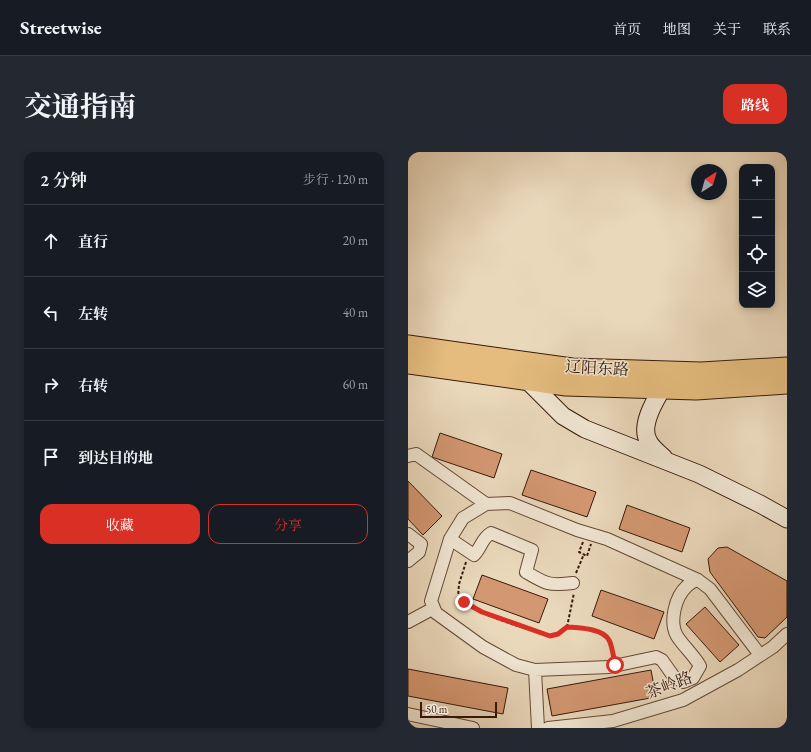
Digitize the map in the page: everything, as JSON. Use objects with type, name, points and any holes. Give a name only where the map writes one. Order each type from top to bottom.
[{"type":"main road","name":"辽阳东路","points":[[408,345],[572,368],[701,372],[787,367]]},
{"type":"main road","name":"辽阳东路","points":[[408,364],[566,386],[696,390],[787,384]]},
{"type":"street","points":[[528,381],[563,416],[585,429],[699,474],[787,519]]},
{"type":"street","points":[[662,389],[651,408],[645,428],[648,442],[668,462]]},
{"type":"street","points":[[408,456],[416,454],[486,504]]},
{"type":"street","points":[[698,580],[688,584],[682,591],[675,608],[673,625],[677,636],[700,666],[693,678],[683,682],[674,677],[662,660],[656,657],[609,667],[535,670],[516,665],[483,647],[436,613],[430,601],[450,540],[463,518],[486,504],[510,503],[577,530],[607,539],[698,580],[710,589],[760,655]]},
{"type":"street","points":[[450,540],[474,555],[486,536],[491,533],[532,550],[526,572],[539,580],[553,585],[572,583]]},
{"type":"street","points":[[408,534],[421,544],[420,552],[408,561]]},
{"type":"street","points":[[408,622],[434,608]]},
{"type":"street","name":"茶岭路","points":[[548,728],[613,721],[683,700],[738,670],[773,647],[787,634]]},
{"type":"street","points":[[535,670],[538,728]]},
{"type":"street","points":[[408,714],[473,728]]},
{"type":"path","points":[[465,549],[467,560],[459,584],[458,597],[482,612],[550,636],[558,634],[567,627],[576,584],[572,583],[584,554]]},
{"type":"path","points":[[579,552],[587,556]]},
{"type":"path","points":[[567,627],[590,629],[602,634],[609,640],[615,665]]},
{"type":"building","points":[[440,433],[502,454],[494,478],[432,457]]},
{"type":"building","points":[[531,470],[596,492],[587,517],[522,495]]},
{"type":"building","points":[[408,481],[442,516],[423,535],[408,519]]},
{"type":"building","points":[[627,505],[690,528],[682,552],[619,529]]},
{"type":"building","points":[[727,547],[787,581],[787,617],[765,638],[758,637],[710,572],[708,559],[718,548]]},
{"type":"building","points":[[482,575],[548,599],[539,623],[473,599]]},
{"type":"building","points":[[601,590],[664,612],[654,639],[592,616]]},
{"type":"building","points":[[705,607],[739,645],[720,662],[686,624]]},
{"type":"building","points":[[408,669],[508,688],[503,714],[408,696]]},
{"type":"building","points":[[651,670],[656,697],[552,716],[547,689]]},
{"type":"route","points":[[464,602],[482,612],[550,636],[558,634],[567,627],[590,629],[602,634],[609,640],[615,665]]}]
